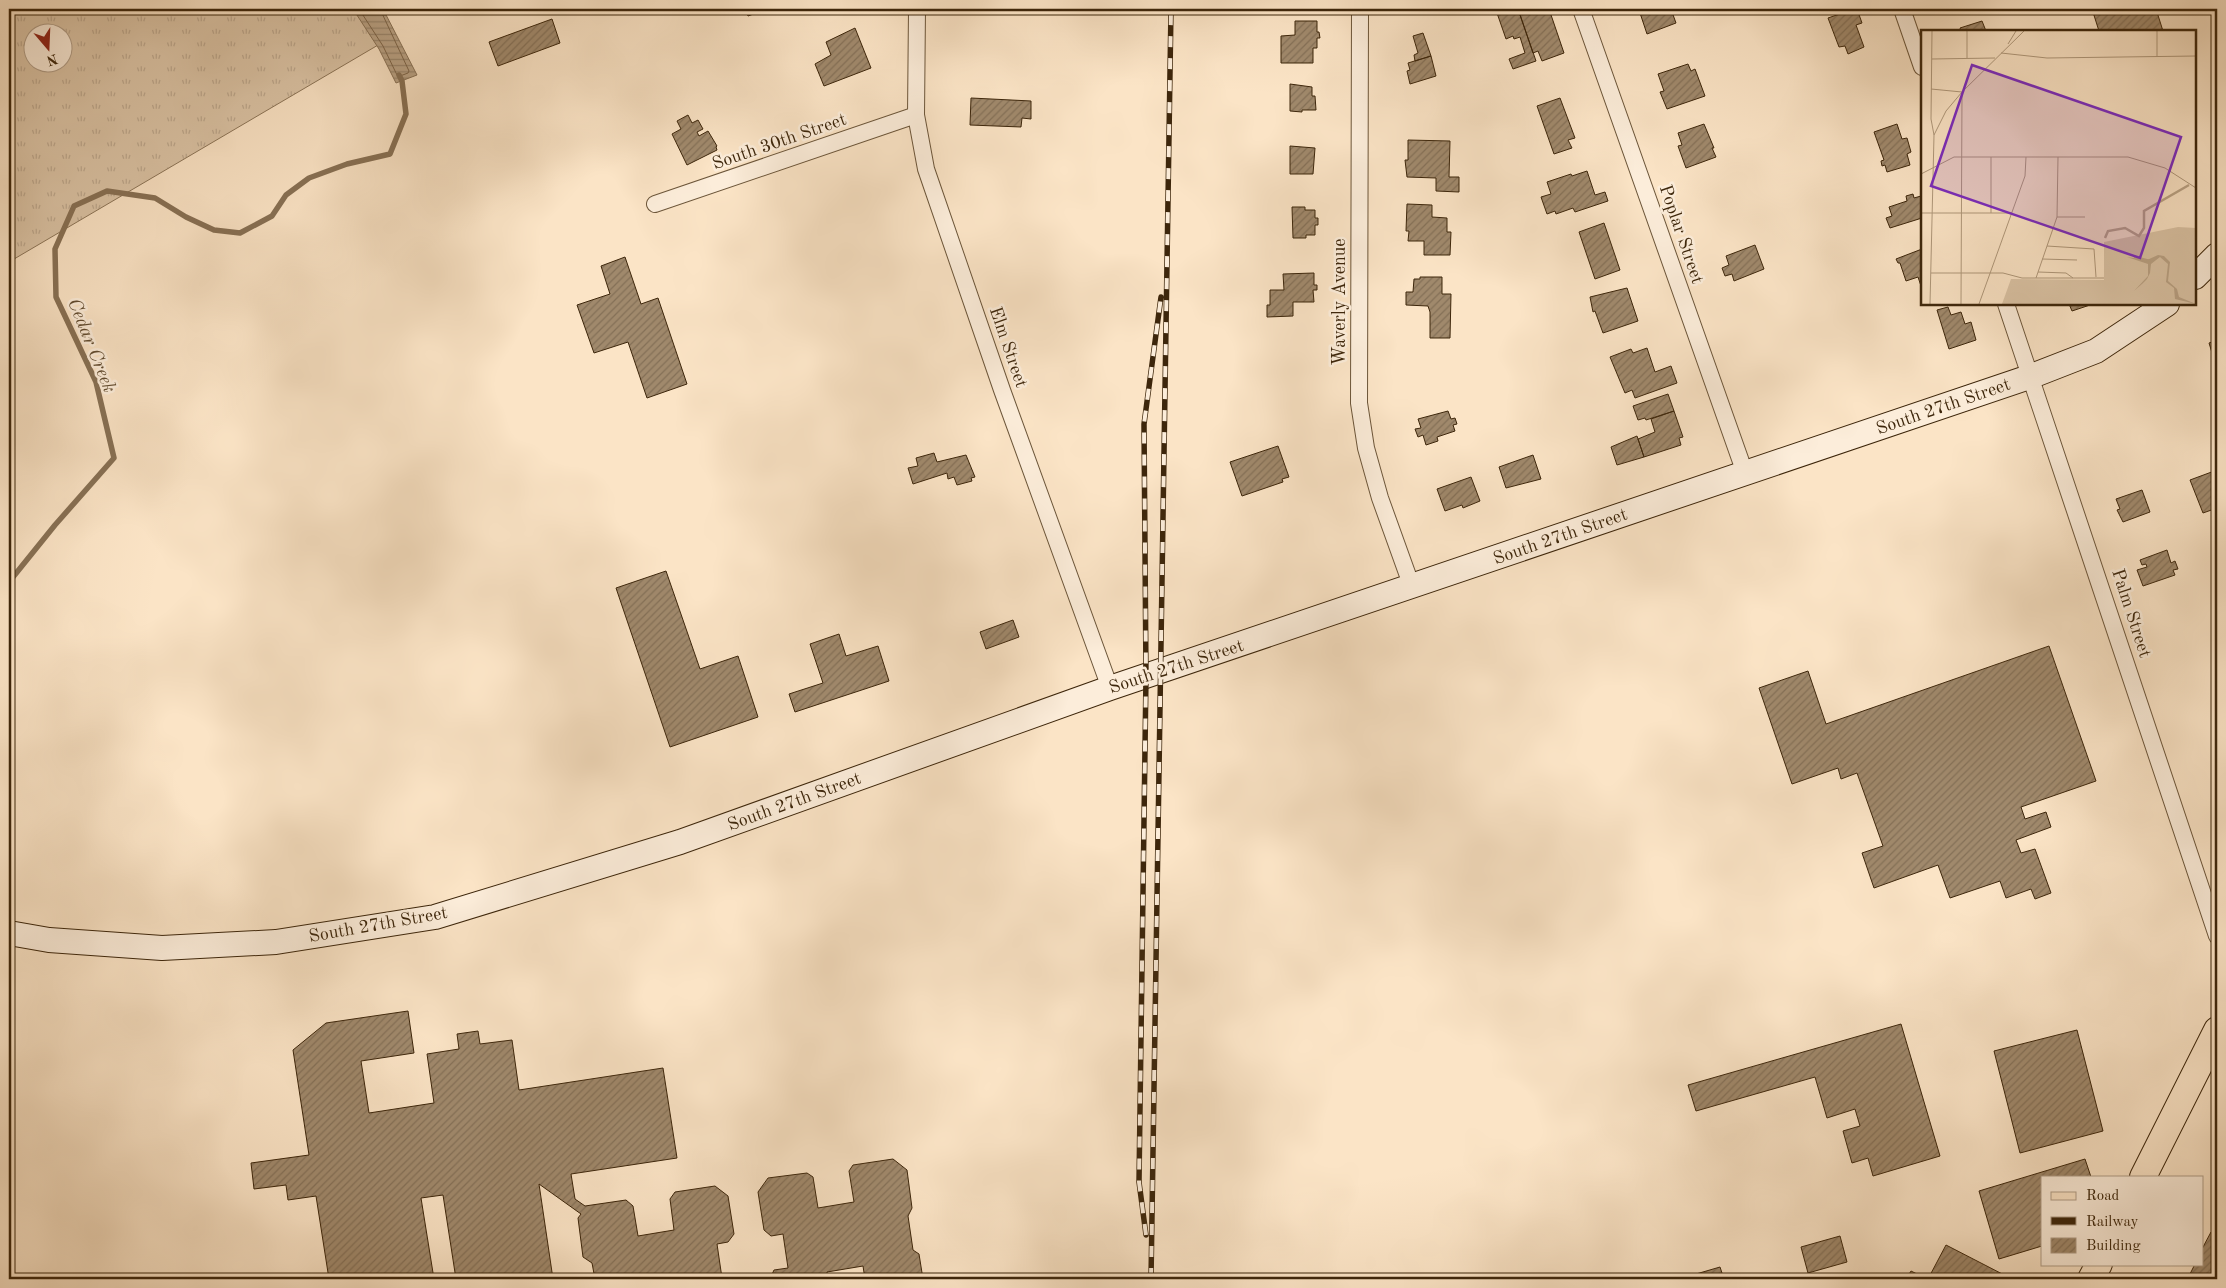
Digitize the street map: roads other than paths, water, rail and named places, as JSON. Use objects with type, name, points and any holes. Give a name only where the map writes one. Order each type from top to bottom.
[{"type":"main road","points":[[2196,276],[2217,255]]},
{"type":"main road","name":"South 27th Street","points":[[9,933],[50,940],[162,948],[276,942],[436,917],[680,842],[1110,688],[2032,376],[2096,351],[2165,305]]},
{"type":"main road","points":[[2144,1176],[2217,1030]]},
{"type":"main road","points":[[2091,1279],[2098,1266]]},
{"type":"street","name":"Elm Street","points":[[917,9],[916,115],[926,169],[1002,390],[1110,688]]},
{"type":"street","name":"Waverly Avenue","points":[[1360,9],[1359,403],[1366,448],[1380,498],[1412,587]]},
{"type":"street","name":"Poplar Street","points":[[1581,9],[1745,473]]},
{"type":"street","points":[[1902,9],[1921,63]]},
{"type":"street","name":"South 30th Street","points":[[655,204],[916,115]]},
{"type":"street","name":"Palm Street","points":[[2006,305],[2032,376],[2217,936]]},
{"type":"water","points":[[353,9],[383,9],[417,75],[396,83],[379,49]]},
{"type":"waterway","name":"Cedar Creek","points":[[9,582],[55,525],[114,458],[96,382],[56,297],[55,249],[74,206],[107,191],[155,198],[186,217],[214,230],[240,233],[272,216],[286,195],[309,178],[347,164],[390,154],[406,114],[402,81],[399,75]]},
{"type":"railway","points":[[1151,1279],[1171,9]]},
{"type":"railway","points":[[1146,1235],[1139,1182],[1146,676],[1144,424],[1161,297]]}]
